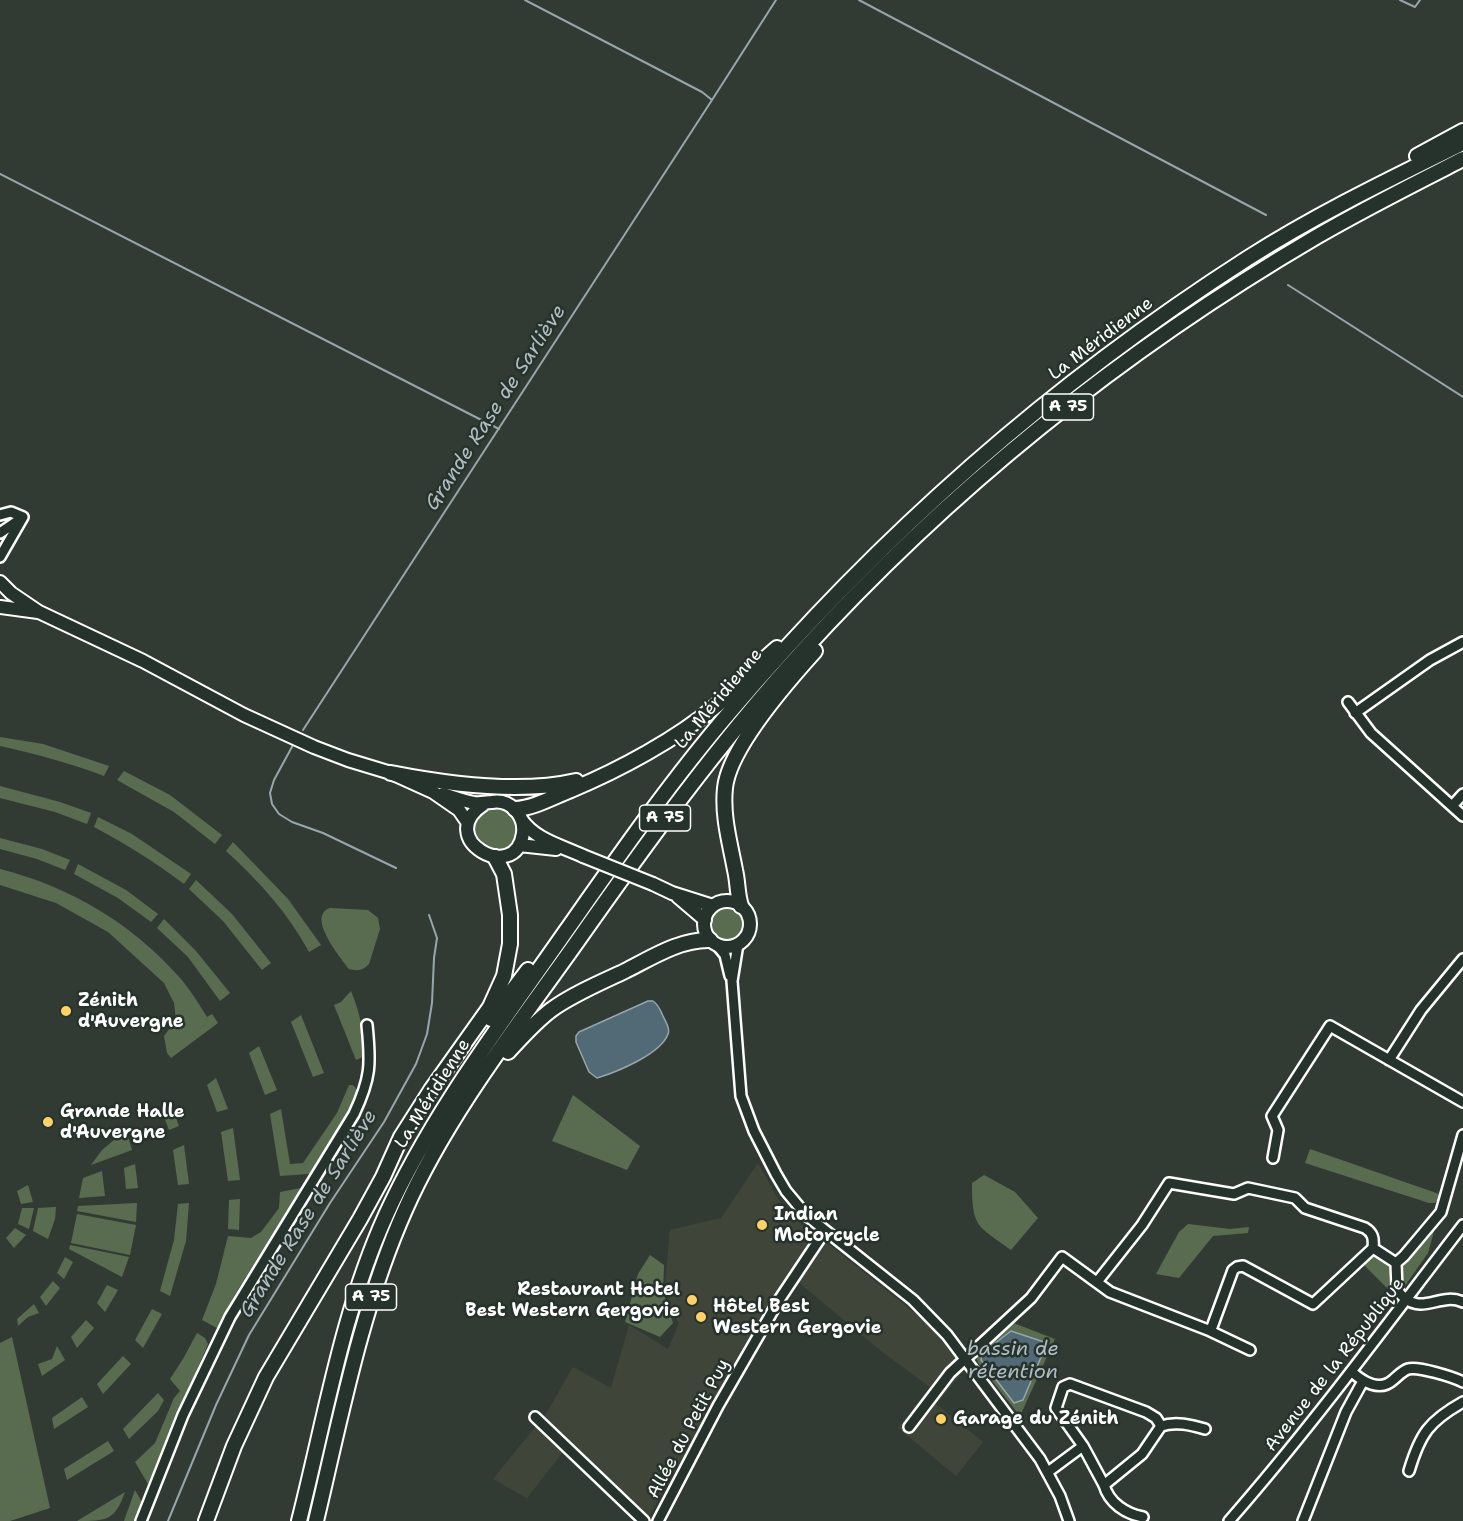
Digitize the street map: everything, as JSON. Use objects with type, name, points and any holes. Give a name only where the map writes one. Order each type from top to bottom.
[{"type":"highway","points":[[1349,199],[1386,173],[1463,131]]},
{"type":"highway","name":"La Méridienne","points":[[299,1521],[345,1330],[384,1219],[410,1164],[441,1111],[563,936],[624,850],[725,717],[819,612],[868,562],[968,467],[1092,367],[1250,257],[1349,199],[1463,143]]},
{"type":"highway","name":"La Méridienne","points":[[316,1521],[361,1335],[386,1256],[423,1173],[472,1091],[634,860],[706,765],[840,610],[928,524],[1036,431],[1170,329],[1259,271],[1366,208],[1463,159]]},
{"type":"highway","points":[[1366,208],[1412,193],[1463,169]]},
{"type":"highway","points":[[741,906],[736,891],[736,873],[725,802],[725,787],[733,761],[758,721],[885,567]]},
{"type":"highway","points":[[518,814],[634,760],[684,728],[715,706],[759,663],[819,612]]},
{"type":"highway","points":[[391,773],[444,783],[544,786],[579,780],[634,760]]},
{"type":"highway","points":[[383,1177],[401,1137],[430,1090],[490,1007],[504,976],[510,944],[510,915],[504,874],[495,857]]},
{"type":"highway","points":[[206,1521],[234,1446],[266,1377],[383,1177],[433,1100],[492,1018],[539,957],[563,936]]},
{"type":"highway","points":[[472,1091],[551,1010],[574,996],[676,946],[702,939],[713,942]]},
{"type":"main road","points":[[0,582],[11,593],[39,612],[142,661],[244,715],[348,760],[391,773],[434,792],[475,803],[500,802],[518,814],[528,829],[535,834],[672,893],[712,906]]},
{"type":"main road","points":[[0,607],[39,612]]},
{"type":"main road","points":[[434,792],[459,810],[468,823],[469,838],[473,846],[480,852],[495,857],[512,852],[519,845],[524,828],[518,814]]},
{"type":"main road","points":[[468,823],[477,808],[484,804]]},
{"type":"main road","points":[[519,845],[560,849],[583,856]]},
{"type":"main road","points":[[672,893],[705,920]]},
{"type":"main road","points":[[727,901],[741,906],[749,918],[748,933],[738,944],[730,946],[713,942],[706,933],[707,912],[712,906],[727,901]]},
{"type":"street","points":[[0,515],[11,512],[23,517]]},
{"type":"street","points":[[0,533],[23,517]]},
{"type":"street","points":[[0,557],[23,517]]},
{"type":"street","points":[[1355,713],[1430,660],[1463,642]]},
{"type":"street","points":[[1348,702],[1371,733],[1463,816]]},
{"type":"street","points":[[1452,806],[1463,794]]},
{"type":"street","points":[[713,942],[725,955],[732,981],[741,1096],[763,1151],[786,1191],[806,1215],[913,1300],[935,1321],[965,1358],[1048,1472],[1060,1496],[1068,1521]]},
{"type":"street","points":[[732,981],[738,944]]},
{"type":"street","points":[[1389,1060],[1421,1010],[1463,959]]},
{"type":"street","points":[[141,1521],[183,1415],[230,1317],[364,1094],[371,1058],[367,1025]]},
{"type":"street","points":[[1273,1158],[1278,1130],[1272,1116],[1330,1026],[1463,1102]]},
{"type":"street","points":[[1396,1263],[1441,1212],[1463,1135]]},
{"type":"street","points":[[1097,1282],[1142,1225],[1168,1183],[1234,1194],[1248,1188],[1295,1198],[1305,1208],[1371,1232],[1374,1239],[1373,1248],[1313,1304],[1243,1266],[1238,1267],[1233,1270],[1212,1327],[1208,1329]]},
{"type":"street","name":"Avenue de la République","points":[[1229,1521],[1352,1372],[1463,1226]]},
{"type":"street","name":"Allée du Petit Puy","points":[[658,1521],[718,1406],[779,1300],[825,1231]]},
{"type":"street","points":[[1373,1248],[1396,1263]]},
{"type":"street","points":[[909,1426],[950,1373],[1031,1298],[1062,1257],[1110,1292],[1208,1329],[1250,1350]]},
{"type":"street","points":[[1396,1263],[1397,1290],[1407,1300],[1417,1305],[1453,1300],[1463,1302]]},
{"type":"street","points":[[1352,1372],[1363,1381],[1378,1386],[1387,1385],[1410,1368],[1463,1382]]},
{"type":"street","points":[[1303,1521],[1346,1412],[1363,1381]]},
{"type":"street","points":[[1143,1517],[1130,1515],[1106,1494],[1104,1485],[1083,1446],[1056,1408],[1063,1387],[1070,1384],[1146,1412],[1156,1418],[1161,1426]]},
{"type":"street","points":[[1409,1471],[1419,1440],[1427,1427],[1445,1412],[1463,1402]]},
{"type":"street","points":[[534,1417],[644,1521]]},
{"type":"street","points":[[1104,1485],[1142,1454],[1161,1426],[1188,1424],[1205,1429]]},
{"type":"street","points":[[1048,1472],[1083,1446]]},
{"type":"shaded area","points":[[758,1163],[778,1199],[795,1219],[816,1236],[769,1308],[648,1518],[570,1443],[527,1498],[493,1479],[546,1414],[573,1367],[611,1388],[629,1325],[668,1349],[679,1323],[672,1314],[665,1285],[670,1230],[721,1218]]},
{"type":"shaded area","points":[[826,1242],[926,1322],[965,1369],[936,1404],[983,1442],[956,1476],[898,1428],[930,1387],[881,1351],[797,1281]]},
{"type":"green space","points":[[0,737],[43,744],[109,766],[104,776],[53,759],[0,746]]},
{"type":"green space","points":[[124,771],[170,795],[222,835],[215,844],[174,812],[117,780]]},
{"type":"green space","points":[[0,786],[91,813],[87,824],[55,812],[0,798]]},
{"type":"green space","points":[[495,807],[511,813],[517,829],[511,845],[495,851],[479,845],[473,829],[479,813]]},
{"type":"green space","points":[[98,817],[132,834],[191,874],[184,884],[140,854],[94,827]]},
{"type":"green space","points":[[0,838],[42,849],[70,860],[65,870],[37,859],[0,849]]},
{"type":"green space","points":[[233,842],[288,899],[321,945],[309,952],[292,924],[272,898],[226,851]]},
{"type":"green space","points":[[78,864],[126,890],[158,914],[151,922],[118,898],[74,874]]},
{"type":"green space","points":[[0,869],[76,897],[121,925],[162,959],[185,984],[207,1017],[212,1014],[218,1023],[171,1058],[167,1053],[164,1036],[176,1020],[174,1003],[164,983],[108,932],[56,903],[0,885]]},
{"type":"green space","points":[[196,880],[232,914],[271,963],[262,970],[223,921],[189,889]]},
{"type":"green space","points":[[727,907],[738,912],[743,923],[738,934],[727,939],[716,934],[711,923],[716,912]]},
{"type":"green space","points":[[330,908],[368,910],[378,918],[380,929],[369,964],[364,968],[349,969],[327,937],[322,919],[324,912]]},
{"type":"green space","points":[[164,919],[196,951],[230,993],[220,1001],[188,957],[157,928]]},
{"type":"green space","points":[[351,991],[363,1031],[365,1056],[356,1060],[334,1005],[341,1002]]},
{"type":"green space","points":[[301,1015],[324,1073],[313,1077],[291,1022]]},
{"type":"green space","points":[[259,1046],[277,1090],[265,1095],[249,1053]]},
{"type":"green space","points":[[216,1078],[228,1109],[217,1112],[207,1085]]},
{"type":"green space","points":[[349,1085],[353,1085],[358,1091],[312,1172],[280,1176],[270,1114],[281,1109],[290,1164],[303,1163],[337,1113]]},
{"type":"green space","points":[[573,1095],[640,1146],[627,1170],[552,1141]]},
{"type":"green space","points":[[173,1110],[179,1126],[169,1130],[164,1117]]},
{"type":"green space","points":[[233,1128],[240,1180],[228,1181],[221,1132]]},
{"type":"green space","points":[[126,1130],[132,1150],[91,1165],[102,1150]]},
{"type":"green space","points":[[184,1145],[189,1184],[178,1185],[173,1150]]},
{"type":"green space","points":[[1310,1149],[1442,1195],[1435,1203],[1429,1203],[1305,1163]]},
{"type":"green space","points":[[135,1164],[138,1188],[126,1189],[124,1168]]},
{"type":"green space","points":[[102,1171],[105,1196],[79,1198],[83,1178]]},
{"type":"green space","points":[[984,1175],[1015,1192],[1038,1218],[1011,1250],[984,1230],[975,1217],[972,1183]]},
{"type":"green space","points":[[28,1185],[33,1202],[21,1204],[17,1191]]},
{"type":"green space","points":[[301,1188],[234,1296],[217,1328],[202,1320],[216,1284],[228,1236],[251,1238],[261,1232],[279,1208],[280,1192]]},
{"type":"green space","points":[[240,1199],[239,1230],[228,1229],[229,1200]]},
{"type":"green space","points":[[137,1203],[136,1222],[77,1211],[78,1206]]},
{"type":"green space","points":[[189,1203],[186,1241],[170,1296],[160,1291],[174,1240],[178,1204]]},
{"type":"green space","points":[[56,1207],[55,1219],[48,1239],[33,1231],[38,1208]]},
{"type":"green space","points":[[22,1208],[34,1208],[29,1229],[18,1224]]},
{"type":"green space","points":[[77,1214],[136,1225],[130,1255],[71,1243]]},
{"type":"green space","points":[[1188,1224],[1230,1229],[1249,1227],[1248,1233],[1213,1236],[1179,1278],[1156,1274],[1179,1232]]},
{"type":"green space","points":[[1436,1224],[1428,1253],[1402,1290],[1400,1289],[1400,1268]]},
{"type":"green space","points":[[15,1228],[26,1235],[14,1248],[6,1238]]},
{"type":"green space","points":[[70,1245],[129,1257],[122,1277],[69,1249]]},
{"type":"green space","points":[[650,1255],[664,1265],[663,1292],[673,1323],[660,1337],[625,1322],[638,1274]]},
{"type":"green space","points":[[1379,1256],[1391,1266],[1389,1279],[1391,1292],[1362,1263],[1367,1257]]},
{"type":"green space","points":[[65,1257],[73,1262],[64,1279],[57,1273]]},
{"type":"green space","points":[[53,1281],[60,1288],[46,1306],[40,1297]]},
{"type":"green space","points":[[107,1285],[118,1290],[105,1312],[97,1303]]},
{"type":"green space","points":[[34,1304],[39,1313],[28,1317],[18,1326],[17,1319]]},
{"type":"green space","points":[[152,1309],[162,1314],[143,1348],[135,1340]]},
{"type":"green space","points":[[86,1320],[94,1328],[77,1348],[71,1337]]},
{"type":"green space","name":"bassin de rétention","points":[[1011,1322],[1055,1339],[1020,1416],[978,1363],[976,1356],[982,1347]]},
{"type":"green space","points":[[197,1333],[205,1338],[208,1344],[148,1484],[135,1462],[155,1443],[174,1398],[180,1391],[170,1379]]},
{"type":"green space","points":[[12,1337],[50,1508],[10,1521],[0,1521],[0,1343]]},
{"type":"green space","points":[[57,1346],[65,1360],[42,1376],[38,1364],[52,1359]]},
{"type":"green space","points":[[123,1356],[131,1364],[103,1394],[97,1384]]},
{"type":"green space","points":[[158,1393],[164,1400],[158,1411],[129,1439],[123,1429]]},
{"type":"green space","points":[[82,1397],[88,1407],[54,1429],[52,1418]]},
{"type":"green space","points":[[108,1441],[114,1451],[67,1480],[64,1469]]},
{"type":"green space","points":[[135,1490],[142,1502],[135,1521],[124,1521]]},
{"type":"green space","points":[[125,1492],[113,1514],[95,1521],[77,1521]]},
{"type":"water","points":[[648,1001],[657,1004],[669,1030],[664,1041],[648,1055],[597,1078],[589,1072],[576,1042],[576,1036],[579,1032]]},
{"type":"water","name":"bassin de rétention","points":[[1011,1331],[1047,1343],[1023,1400],[1014,1403],[981,1360],[982,1353]]},
{"type":"waterway","name":"Grande Rase de Sarliève","points":[[303,730],[712,100],[702,92],[525,0]]},
{"type":"waterway","name":"Grande Rase de Sarliève","points":[[712,100],[776,0]]},
{"type":"waterway","points":[[859,0],[1266,215]]},
{"type":"waterway","points":[[1400,0],[1415,7],[1420,0]]},
{"type":"waterway","points":[[0,174],[499,429]]},
{"type":"waterway","points":[[1288,285],[1463,397]]},
{"type":"waterway","name":"Grande Rase de Sarliève","points":[[293,745],[274,780],[270,793],[272,804],[279,814],[292,822],[323,833],[396,868]]},
{"type":"waterway","name":"Grande Rase de Sarliève","points":[[168,1521],[216,1405],[249,1335],[330,1203],[384,1122],[416,1064],[427,1034],[432,1003],[437,938],[429,915]]},
{"type":"place","name":"Zénith d'Auvergne","points":[[66,1011]]},
{"type":"place","name":"Grande Halle d'Auvergne","points":[[48,1122]]},
{"type":"place","name":"Indian Motorcycle","points":[[762,1225]]},
{"type":"place","name":"Restaurant Hotel Best Western Gergovie","points":[[692,1300]]},
{"type":"place","name":"Hôtel Best Western Gergovie","points":[[701,1317]]},
{"type":"place","name":"Garage du Zénith","points":[[941,1419]]}]
